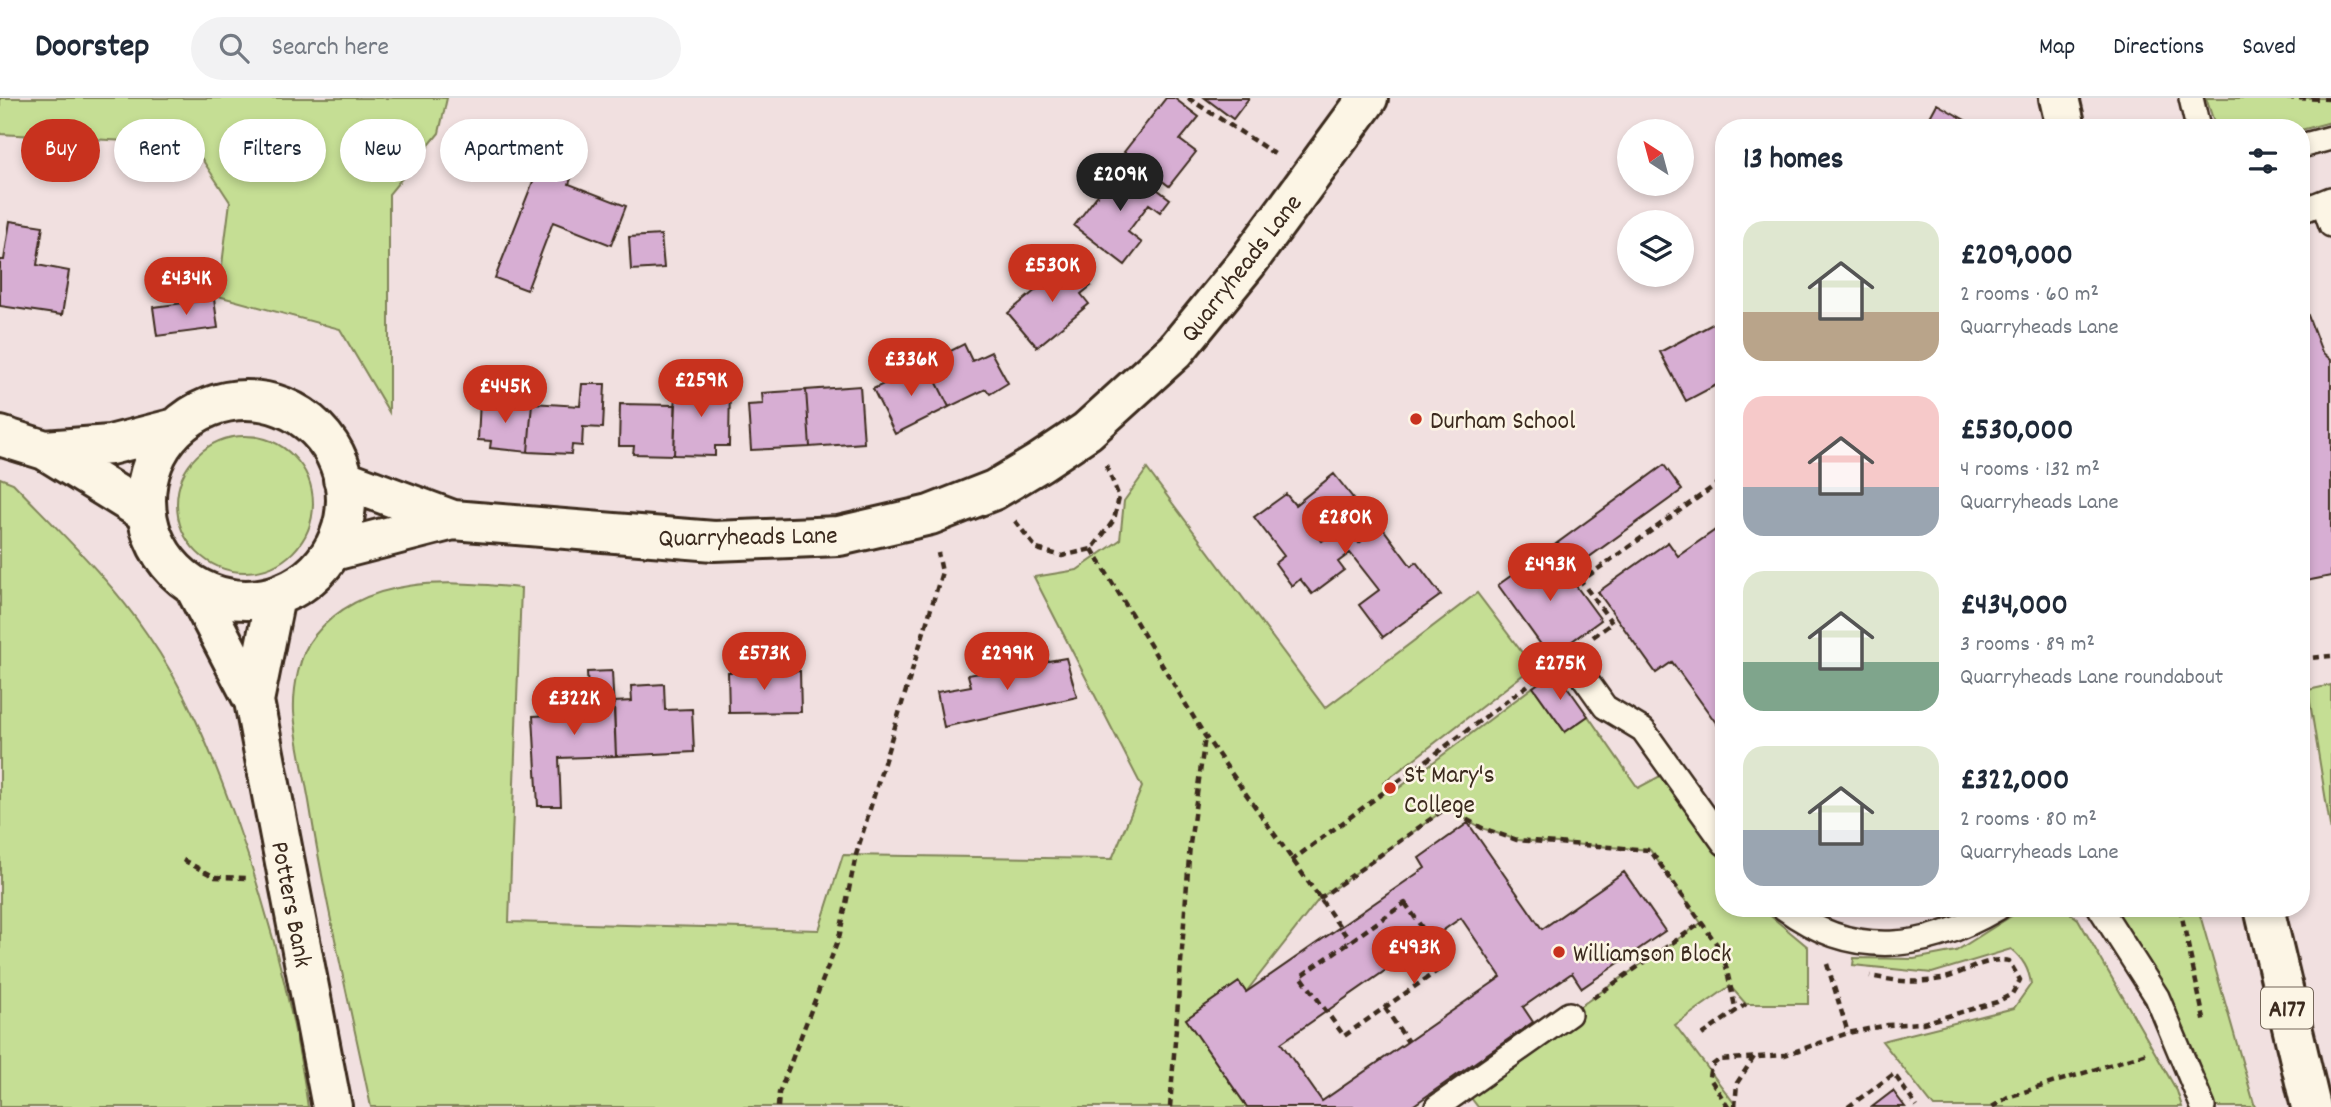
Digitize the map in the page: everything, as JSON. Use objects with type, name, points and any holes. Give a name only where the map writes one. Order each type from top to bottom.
[{"type":"street","name":"Quarryheads Lane","points":[[453,520],[714,541],[839,536],[930,515],[994,490],[1087,431],[1175,351],[1247,263],[1368,98]]},
{"type":"street","points":[[2059,98],[2065,119]]},
{"type":"street","points":[[239,399],[263,400],[285,407],[305,418],[322,434],[338,462],[346,503],[342,528],[333,551],[318,571],[298,587],[275,597],[247,601],[220,598],[195,588],[170,568],[159,551],[145,512],[146,481],[153,461],[176,428],[195,413],[216,403],[239,399]]},
{"type":"street","points":[[45,450],[110,445],[176,428]]},
{"type":"street","points":[[0,436],[45,450],[145,512]]},
{"type":"street","points":[[343,479],[453,520]]},
{"type":"street","points":[[333,551],[453,520]]},
{"type":"street","name":"Potters Bank","points":[[195,588],[254,701],[332,1107]]},
{"type":"street","name":"Potters Bank","points":[[254,701],[275,597]]},
{"type":"street","name":"A177","points":[[2266,917],[2311,1107]]},
{"type":"lane","points":[[2190,98],[2196,119]]},
{"type":"lane","points":[[2310,144],[2331,138]]},
{"type":"lane","points":[[2310,211],[2329,210]]},
{"type":"lane","points":[[1569,655],[1605,707],[1643,730],[1715,831]]},
{"type":"lane","points":[[1796,917],[1835,935],[1861,942],[1906,944],[1966,927],[1983,917]]},
{"type":"lane","points":[[2106,917],[2157,997],[2203,1107]]},
{"type":"lane","points":[[1437,1107],[1569,1014]]},
{"type":"path","points":[[1188,98],[1311,177]]},
{"type":"path","points":[[2287,98],[2331,99]]},
{"type":"path","points":[[994,490],[1037,549],[1062,556],[1091,549],[1114,520],[1119,497],[1111,474],[1087,431]]},
{"type":"path","points":[[1291,861],[1612,623],[1581,581],[1715,485]]},
{"type":"path","points":[[778,1107],[779,1093],[839,938],[856,855],[942,572],[930,515]]},
{"type":"path","points":[[1091,549],[1205,736],[1350,942]]},
{"type":"path","points":[[2310,658],[2331,656]]},
{"type":"path","points":[[1170,1107],[1190,844],[1205,736]]},
{"type":"path","points":[[1319,899],[1447,808],[1482,828],[1517,840],[1650,850],[1723,953],[1736,1011]]},
{"type":"path","points":[[183,860],[215,877],[288,880]]},
{"type":"path","points":[[1405,903],[1447,964],[1385,1007],[1344,1037],[1301,976],[1405,903]]},
{"type":"path","points":[[1992,1107],[2008,1097],[2177,1041],[2206,1028],[2182,917]]},
{"type":"path","points":[[1569,1014],[1701,923]]},
{"type":"path","points":[[1728,1107],[1711,1085],[1711,1066],[1719,1060],[1785,1055],[1848,1033],[1888,1025],[1923,1023],[1997,1002],[2012,994],[2020,980],[2009,961],[1997,958],[1943,978],[1914,983],[1865,975]]},
{"type":"path","points":[[1835,964],[1825,959],[1848,1033]]},
{"type":"path","points":[[1702,1035],[1746,1004]]},
{"type":"path","points":[[1385,1007],[1408,1041]]},
{"type":"path","points":[[1735,1107],[1737,1083],[1754,1057]]},
{"type":"path","points":[[1848,1107],[1894,1073],[1917,1107]]},
{"type":"green space","points":[[0,98],[447,98],[440,119],[439,133],[426,149],[426,119],[340,119],[340,182],[399,182],[389,194],[389,412],[340,329],[218,296],[230,202],[205,164],[205,119],[114,119],[114,140],[100,140],[100,119],[21,119],[21,135],[0,134]]},
{"type":"green space","points":[[2206,98],[2331,98],[2331,122],[2310,128],[2310,119],[2213,119]]},
{"type":"green space","points":[[245,436],[271,441],[293,456],[308,478],[313,504],[308,530],[293,552],[271,567],[245,572],[219,567],[197,552],[182,530],[177,504],[182,478],[197,456],[219,441]]},
{"type":"green space","points":[[1147,469],[1325,708],[1477,593],[1533,667],[1383,783],[1391,794],[1533,687],[1565,732],[1588,716],[1638,788],[1662,775],[1715,850],[1715,917],[1772,917],[1808,947],[1808,1004],[1746,1004],[1730,986],[1675,1025],[1737,1107],[1478,1107],[1471,1098],[1569,1014],[1701,923],[1650,850],[1517,840],[1482,828],[1447,808],[1319,899],[1246,992],[1239,983],[1186,1019],[1247,1107],[371,1107],[322,878],[294,712],[296,683],[304,652],[314,636],[335,616],[358,601],[383,591],[410,586],[466,584],[521,588],[509,922],[819,930],[843,855],[1112,859],[1142,787],[1034,577],[1077,570],[1120,540],[1124,501]]},
{"type":"green space","points":[[0,478],[13,483],[117,594],[161,655],[186,699],[234,815],[258,887],[287,996],[308,1107],[0,1107]]},
{"type":"green space","points":[[2331,685],[2331,832],[2310,702],[2310,690]]},
{"type":"green space","points":[[2010,917],[2075,917],[2177,1091],[2182,1107],[1934,1107],[1882,1041],[2014,1008],[2031,984],[2025,965],[2011,949],[1932,973],[1853,965],[1854,958],[1914,959],[1956,951]]},
{"type":"green space","points":[[2105,917],[2201,917],[2255,1107],[2203,1107]]},
{"type":"building","points":[[1166,98],[1174,98],[1199,117],[1180,140],[1196,152],[1169,186],[1124,152]]},
{"type":"building","points":[[1205,98],[1249,98],[1233,119]]},
{"type":"building","points":[[1937,104],[1963,119],[1929,119]]},
{"type":"building","points":[[1122,163],[1170,199],[1160,212],[1149,204],[1128,232],[1142,243],[1125,265],[1074,226]]},
{"type":"building","points":[[533,182],[570,182],[569,184],[626,206],[611,245],[553,222],[527,290],[495,278]]},
{"type":"building","points":[[10,221],[43,226],[37,265],[69,271],[62,315],[0,306],[0,260],[4,260]]},
{"type":"building","points":[[661,235],[664,268],[631,270],[629,237]]},
{"type":"building","points":[[1065,257],[1091,286],[1081,294],[1089,304],[1037,347],[1008,313],[1060,270],[1055,265]]},
{"type":"building","points":[[214,299],[218,328],[157,336],[153,307]]},
{"type":"building","points":[[2310,321],[2322,352],[2331,360],[2331,576],[2310,580]]},
{"type":"building","points":[[1715,323],[1715,386],[1686,401],[1660,352]]},
{"type":"building","points":[[964,344],[972,361],[991,352],[1008,383],[990,394],[986,389],[949,407],[927,363]]},
{"type":"building","points":[[927,363],[949,407],[895,434],[873,389]]},
{"type":"building","points":[[676,383],[730,384],[729,446],[715,446],[715,456],[674,455]]},
{"type":"building","points":[[582,384],[605,384],[603,428],[583,427],[582,446],[572,445],[571,454],[528,452],[532,403],[580,406]]},
{"type":"building","points":[[860,386],[864,443],[810,447],[806,390]]},
{"type":"building","points":[[806,390],[810,447],[751,450],[748,405],[763,404],[762,393]]},
{"type":"building","points":[[480,400],[532,403],[528,452],[490,448],[491,441],[478,440]]},
{"type":"building","points":[[620,404],[676,405],[674,455],[633,454],[634,446],[619,446]]},
{"type":"building","points":[[1664,465],[1682,490],[1567,573],[1549,549]]},
{"type":"building","points":[[1334,474],[1353,498],[1312,528],[1322,541],[1345,524],[1359,543],[1381,526],[1411,566],[1416,562],[1441,595],[1383,637],[1359,605],[1379,590],[1350,553],[1338,562],[1344,570],[1312,594],[1300,579],[1292,586],[1275,563],[1284,556],[1254,517],[1286,494],[1295,505]]},
{"type":"building","points":[[1715,530],[1715,722],[1672,662],[1656,673],[1598,592],[1668,542],[1678,556]]},
{"type":"building","points":[[1549,549],[1601,620],[1550,657],[1498,585]]},
{"type":"building","points":[[1066,658],[1077,697],[944,727],[937,692],[971,686],[968,675]]},
{"type":"building","points":[[612,671],[616,756],[559,758],[561,806],[538,806],[533,716],[589,713],[587,672]]},
{"type":"building","points":[[800,671],[801,712],[729,713],[728,672]]},
{"type":"building","points":[[1556,671],[1588,716],[1565,732],[1533,687]]},
{"type":"building","points":[[664,684],[665,710],[692,709],[694,752],[616,756],[614,702],[632,701],[631,686]]},
{"type":"building","name":"Williamson Block","points":[[1468,823],[1542,929],[1624,872],[1665,931],[1582,988],[1572,973],[1523,1007],[1533,1022],[1411,1107],[1247,1107],[1186,1019],[1239,982],[1246,992],[1425,868],[1419,858]],"holes":[[[1461,918],[1501,977],[1322,1101],[1281,1043]]]},
{"type":"building","points":[[1893,1091],[1905,1107],[1872,1107]]},
{"type":"place","name":"Durham School","points":[[1416,419]]},
{"type":"place","name":"St Mary's College","points":[[1390,788]]},
{"type":"place","name":"Williamson Block","points":[[1559,952]]}]
